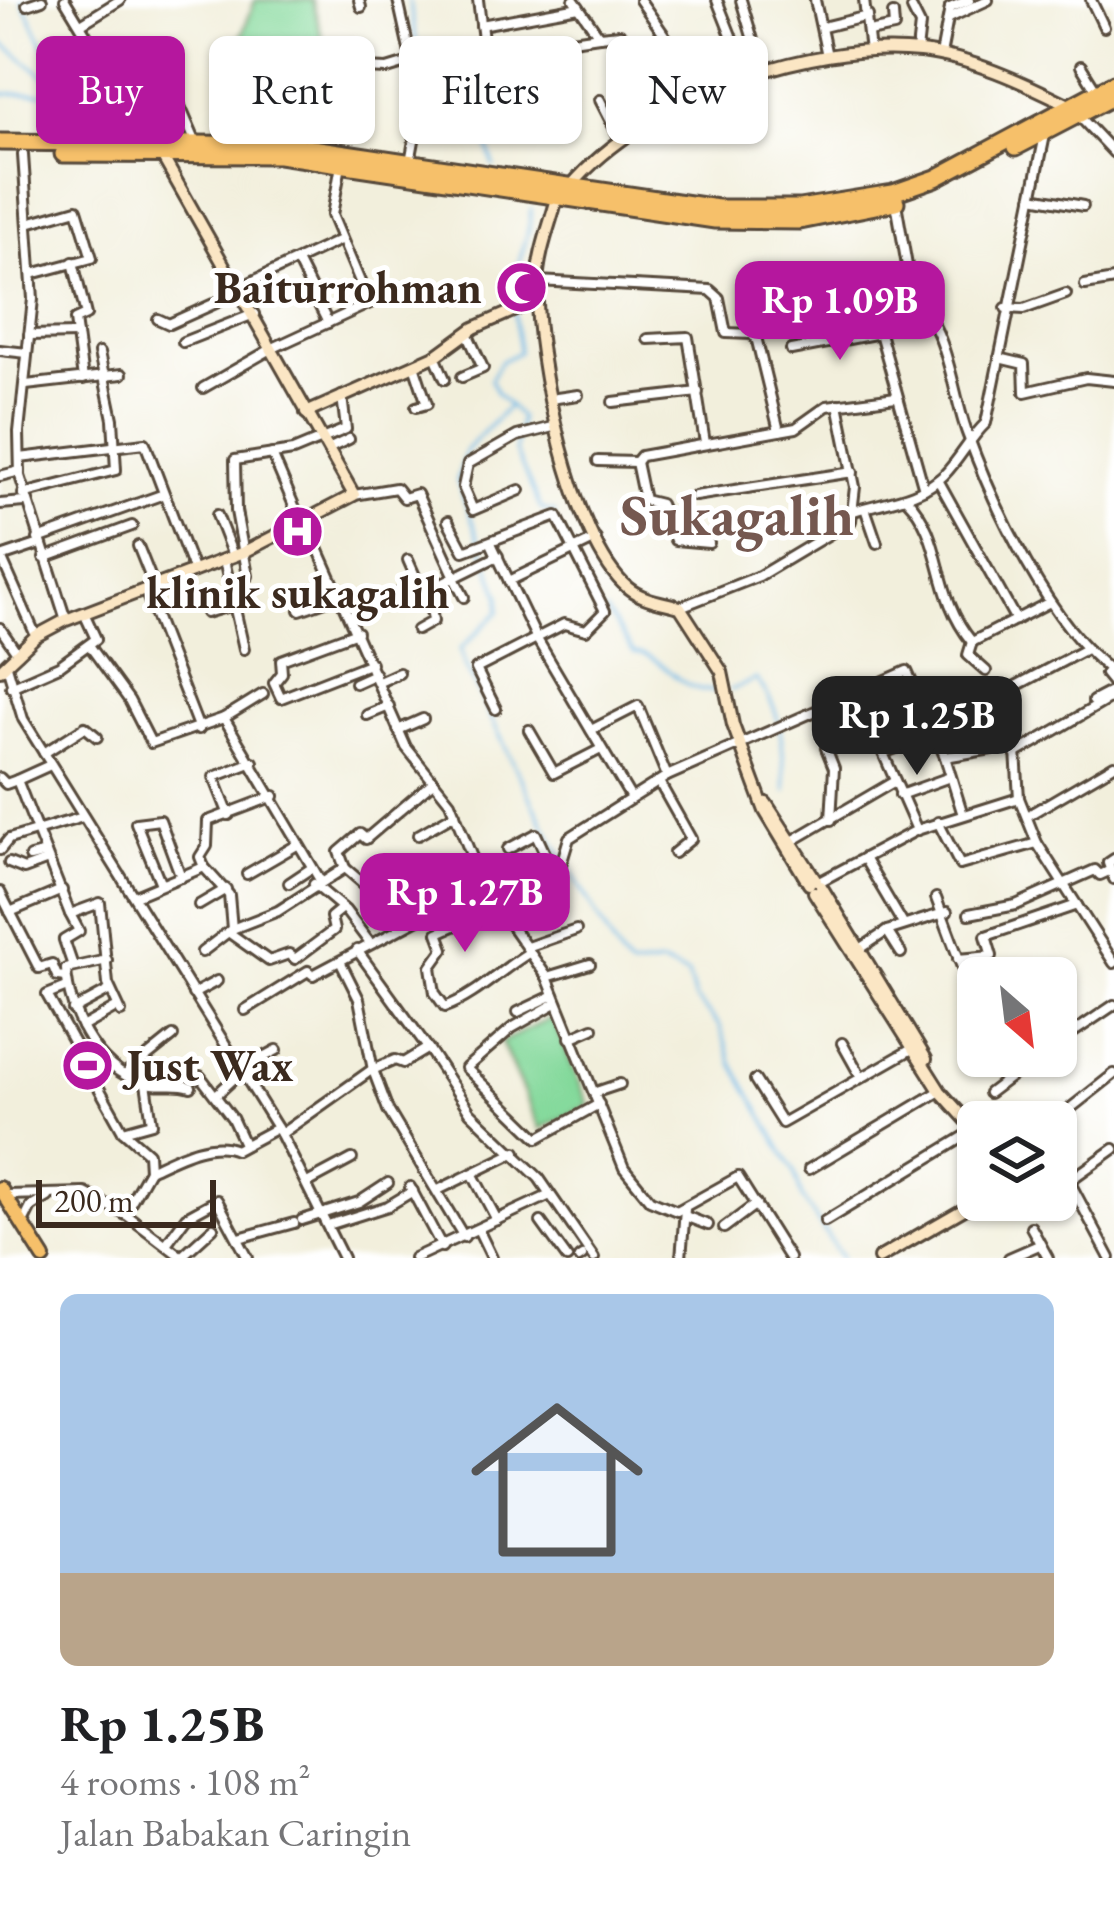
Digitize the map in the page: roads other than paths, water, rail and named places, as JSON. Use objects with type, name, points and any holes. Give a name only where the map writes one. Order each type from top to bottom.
[{"type":"highway","points":[[0,153],[156,149],[196,143],[292,145],[727,220],[800,221],[896,202],[956,178],[1046,130],[1093,92],[1114,83]]},
{"type":"highway","points":[[1093,92],[1114,99]]},
{"type":"highway","points":[[0,142],[268,154],[717,208],[831,206],[892,193],[964,166],[1071,109]]},
{"type":"main road","points":[[4,1196],[44,1258]]},
{"type":"street","points":[[27,5],[42,0]]},
{"type":"street","points":[[64,0],[88,36]]},
{"type":"street","points":[[81,24],[120,0]]},
{"type":"street","points":[[398,0],[405,36]]},
{"type":"street","points":[[478,0],[483,36]]},
{"type":"street","points":[[640,0],[665,36]]},
{"type":"street","points":[[717,0],[730,36]]},
{"type":"street","points":[[741,0],[752,36]]},
{"type":"street","points":[[815,0],[827,56]]},
{"type":"street","points":[[864,0],[870,53]]},
{"type":"street","points":[[941,55],[950,10],[988,0]]},
{"type":"street","points":[[1091,0],[1104,27]]},
{"type":"street","points":[[482,25],[576,4],[598,36]]},
{"type":"street","points":[[912,9],[920,25],[917,51]]},
{"type":"street","points":[[869,32],[894,27],[893,14]]},
{"type":"street","points":[[823,27],[868,16]]},
{"type":"street","points":[[582,38],[622,36]]},
{"type":"street","points":[[768,73],[827,56],[917,51],[941,55],[1071,109],[1114,152]]},
{"type":"street","points":[[1081,66],[1093,92]]},
{"type":"street","points":[[600,100],[606,111]]},
{"type":"street","points":[[185,118],[196,143]]},
{"type":"street","points":[[613,144],[564,190],[537,280],[553,427],[611,570],[631,591],[680,607],[792,559],[851,521],[860,510],[924,489],[938,480],[969,437],[986,423],[1046,130]]},
{"type":"street","points":[[153,144],[246,287],[254,314],[355,495]]},
{"type":"street","points":[[409,163],[413,144]]},
{"type":"street","points":[[23,154],[32,274],[20,470],[24,498],[66,620]]},
{"type":"street","points":[[341,165],[332,212],[369,303]]},
{"type":"street","points":[[1031,197],[1083,206]]},
{"type":"street","points":[[896,202],[913,300],[932,314],[969,437],[1050,602],[1084,650],[1112,671],[1105,674],[1114,690]]},
{"type":"street","points":[[28,223],[76,209],[92,258],[32,274]]},
{"type":"street","points":[[158,319],[170,324],[340,240]]},
{"type":"street","points":[[297,261],[328,322]]},
{"type":"street","points":[[73,262],[86,315],[75,320],[83,379]]},
{"type":"street","points":[[537,280],[710,290],[719,298],[726,333],[752,334],[758,341],[779,431]]},
{"type":"street","points":[[1085,285],[1114,280]]},
{"type":"street","points":[[909,286],[878,296],[880,333],[924,489]]},
{"type":"street","points":[[203,388],[273,348],[405,287]]},
{"type":"street","points":[[1006,308],[1028,308],[1066,294]]},
{"type":"street","points":[[306,412],[435,356],[467,333],[536,301]]},
{"type":"street","points":[[183,342],[254,314]]},
{"type":"street","points":[[462,377],[484,368],[467,333]]},
{"type":"street","points":[[791,350],[880,333]]},
{"type":"street","points":[[28,335],[77,334]]},
{"type":"street","points":[[648,339],[688,337],[705,442]]},
{"type":"street","points":[[0,350],[27,353]]},
{"type":"street","points":[[0,504],[115,471],[116,450],[99,352]]},
{"type":"street","points":[[435,356],[445,379]]},
{"type":"street","points":[[1000,358],[1024,364],[1025,392],[1086,378],[1114,381]]},
{"type":"street","points":[[414,365],[427,404],[416,407]]},
{"type":"street","points":[[26,385],[122,374]]},
{"type":"street","points":[[614,402],[698,392]]},
{"type":"street","points":[[549,399],[578,395]]},
{"type":"street","points":[[325,444],[346,430],[342,396]]},
{"type":"street","points":[[598,461],[638,459],[705,442],[799,427],[819,410],[838,404],[896,397]]},
{"type":"street","points":[[838,404],[860,510],[877,543]]},
{"type":"street","points":[[520,490],[474,510],[463,487],[469,462],[504,448],[521,435],[553,427]]},
{"type":"street","points":[[244,649],[236,604],[235,460],[349,440]]},
{"type":"street","points":[[20,458],[146,444],[194,572]]},
{"type":"street","points":[[272,454],[413,760],[455,814],[483,885],[547,977],[620,1160],[639,1189],[657,1205],[685,1212],[708,1226]]},
{"type":"street","points":[[638,459],[644,500],[660,504],[675,540],[710,543]]},
{"type":"street","points":[[0,476],[20,470]]},
{"type":"street","points":[[695,496],[853,472]]},
{"type":"street","points":[[938,480],[1016,620]]},
{"type":"street","points":[[343,1258],[279,1131],[44,753],[3,668],[36,636],[66,620],[234,556],[355,495],[396,488],[404,498],[417,494],[464,597]]},
{"type":"street","points":[[36,636],[0,557],[164,494]]},
{"type":"street","points":[[906,498],[927,522],[943,596],[972,642]]},
{"type":"street","points":[[448,521],[461,549],[484,545],[554,514],[604,610],[584,631],[564,624],[476,669],[496,709]]},
{"type":"street","points":[[217,515],[248,576]]},
{"type":"street","points":[[44,558],[132,526]]},
{"type":"street","points":[[509,581],[597,538]]},
{"type":"street","points":[[484,545],[632,798]]},
{"type":"street","points":[[138,547],[200,729]]},
{"type":"street","points":[[350,616],[454,578],[490,559]]},
{"type":"street","points":[[408,560],[433,621],[417,629]]},
{"type":"street","points":[[300,610],[340,596]]},
{"type":"street","points":[[986,671],[968,655],[972,642],[1050,602]]},
{"type":"street","points":[[206,613],[236,604]]},
{"type":"street","points":[[680,607],[726,690],[738,741],[764,801],[927,1060],[928,1073]]},
{"type":"street","points":[[11,687],[97,638],[84,613]]},
{"type":"street","points":[[0,628],[19,655]]},
{"type":"street","points":[[357,632],[281,660],[275,688],[281,698],[370,663]]},
{"type":"street","points":[[89,645],[129,700],[151,743],[200,729],[262,694]]},
{"type":"street","points":[[1084,650],[1012,688],[1019,798],[1037,843],[1114,963]]},
{"type":"street","points":[[576,930],[528,950],[478,984],[469,998],[446,1008],[435,993],[431,962],[444,949],[438,933],[499,910],[560,867],[569,838],[663,779],[738,741],[783,728],[856,689],[909,671],[963,814]]},
{"type":"street","points":[[355,683],[399,673]]},
{"type":"street","points":[[856,689],[917,830]]},
{"type":"street","points":[[945,757],[1016,750],[1114,690]]},
{"type":"street","points":[[1093,701],[1114,690]]},
{"type":"street","points":[[368,715],[388,706]]},
{"type":"street","points":[[591,730],[638,706],[663,779],[692,839],[674,853]]},
{"type":"street","points":[[224,718],[274,796],[317,882],[369,942]]},
{"type":"street","points":[[398,730],[423,718]]},
{"type":"street","points":[[44,753],[85,727],[97,737]]},
{"type":"street","points":[[529,730],[556,773],[602,749]]},
{"type":"street","points":[[883,753],[935,734]]},
{"type":"street","points":[[826,748],[834,768],[831,820]]},
{"type":"street","points":[[229,815],[214,776],[253,761]]},
{"type":"street","points":[[1027,816],[1114,764]]},
{"type":"street","points":[[0,778],[6,784],[48,766]]},
{"type":"street","points":[[900,795],[950,777]]},
{"type":"street","points":[[17,780],[79,931],[64,942],[73,967]]},
{"type":"street","points":[[789,843],[895,781]]},
{"type":"street","points":[[399,927],[372,891],[344,868],[338,853],[360,834],[367,838],[434,782]]},
{"type":"street","points":[[274,796],[206,825],[207,846],[200,857],[226,889],[231,932],[269,962],[289,955],[295,959],[325,941],[334,930],[331,917],[342,908]]},
{"type":"street","points":[[816,885],[917,830],[1019,798]]},
{"type":"street","points":[[418,835],[455,814]]},
{"type":"street","points":[[0,850],[9,838],[83,817]]},
{"type":"street","points":[[161,884],[136,823],[160,820],[181,877]]},
{"type":"street","points":[[938,822],[960,866],[1037,843]]},
{"type":"street","points":[[508,849],[536,834],[560,867]]},
{"type":"street","points":[[247,874],[297,845]]},
{"type":"street","points":[[30,857],[47,857]]},
{"type":"street","points":[[9,862],[24,869],[47,857]]},
{"type":"street","points":[[864,858],[903,924]]},
{"type":"street","points":[[1112,875],[1108,862],[1114,859]]},
{"type":"street","points":[[453,878],[475,866]]},
{"type":"street","points":[[135,896],[204,867]]},
{"type":"street","points":[[202,952],[344,868]]},
{"type":"street","points":[[289,883],[310,869]]},
{"type":"street","points":[[969,914],[1016,905],[1095,870],[1112,875]]},
{"type":"street","points":[[244,1010],[308,971],[314,975],[341,963],[369,942],[483,885]]},
{"type":"street","points":[[199,905],[226,889]]},
{"type":"street","points":[[10,912],[62,890]]},
{"type":"street","points":[[0,892],[39,968],[52,964],[57,976],[67,982]]},
{"type":"street","points":[[936,898],[957,957]]},
{"type":"street","points":[[70,914],[100,903],[110,990],[118,1010],[82,1027]]},
{"type":"street","points":[[981,957],[992,956],[986,936],[1077,905]]},
{"type":"street","points":[[857,951],[903,924],[944,913]]},
{"type":"street","points":[[887,931],[901,953]]},
{"type":"street","points":[[357,950],[470,1112],[516,1152],[594,1258]]},
{"type":"street","points":[[857,951],[912,1049],[957,1109]]},
{"type":"street","points":[[107,960],[66,968],[73,1010],[94,1047],[146,1083],[191,1083],[200,1076],[244,1144]]},
{"type":"street","points":[[341,963],[361,1003],[373,1070],[394,1122],[464,1237]]},
{"type":"street","points":[[547,977],[590,964]]},
{"type":"street","points":[[193,994],[217,981]]},
{"type":"street","points":[[67,982],[47,995],[123,1131],[148,1153],[149,1170],[124,1214]]},
{"type":"street","points":[[73,1010],[110,990]]},
{"type":"street","points":[[518,1012],[555,999]]},
{"type":"street","points":[[555,999],[466,1068],[538,1138],[599,1104]]},
{"type":"street","points":[[1077,1030],[1114,1005]]},
{"type":"street","points":[[570,1038],[592,1028]]},
{"type":"street","points":[[127,1072],[173,1036]]},
{"type":"street","points":[[842,1043],[861,1078]]},
{"type":"street","points":[[149,1170],[206,1148],[225,1145],[234,1150],[279,1131],[373,1070],[395,1060],[403,1063],[428,1048]]},
{"type":"street","points":[[755,1080],[782,1123],[912,1049]]},
{"type":"street","points":[[216,1096],[241,1071],[277,1050]]},
{"type":"street","points":[[1077,1103],[1114,1074]]},
{"type":"street","points":[[989,1093],[1009,1077]]},
{"type":"street","points":[[123,1131],[152,1123],[146,1083]]},
{"type":"street","points":[[596,1092],[620,1084]]},
{"type":"street","points":[[809,1169],[940,1091]]},
{"type":"street","points":[[825,1221],[957,1143]]},
{"type":"street","points":[[1110,1258],[1069,1180],[1114,1150]]},
{"type":"street","points":[[438,1190],[516,1152]]},
{"type":"street","points":[[307,1183],[352,1159]]},
{"type":"street","points":[[473,1175],[497,1220]]},
{"type":"street","points":[[681,1258],[685,1212],[735,1176],[756,1204],[783,1256]]},
{"type":"street","points":[[325,1220],[388,1184]]},
{"type":"street","points":[[23,1223],[36,1203],[67,1192]]},
{"type":"street","points":[[4,1196],[67,1192],[94,1197],[182,1257],[212,1228]]},
{"type":"street","points":[[239,1238],[388,1206],[416,1192],[442,1247]]},
{"type":"street","points":[[415,1258],[550,1195]]},
{"type":"street","points":[[160,1258],[186,1217],[216,1200],[248,1258]]},
{"type":"street","points":[[724,1228],[756,1204]]},
{"type":"street","points":[[879,1258],[957,1213]]},
{"type":"street","points":[[541,1222],[567,1258]]},
{"type":"street","points":[[1030,1228],[1048,1258]]},
{"type":"street","points":[[478,1229],[492,1258]]},
{"type":"street","points":[[1009,1258],[1039,1245]]},
{"type":"waterway","points":[[0,94],[47,93],[57,85],[58,75],[22,0]]},
{"type":"waterway","points":[[409,0],[415,36]]},
{"type":"waterway","points":[[0,41],[36,68]]},
{"type":"waterway","points":[[487,144],[494,166]]},
{"type":"waterway","points":[[513,304],[531,209]]},
{"type":"waterway","points":[[514,313],[519,352],[501,361],[490,379],[497,394],[520,417],[515,451],[541,509],[555,513]]},
{"type":"waterway","points":[[509,406],[466,450],[457,481],[500,595],[499,612],[460,649],[465,665],[543,823],[621,958],[630,968],[662,964],[688,975],[695,999],[720,1026],[732,1062],[794,1171],[802,1198],[842,1258]]},
{"type":"waterway","points":[[606,612],[634,653],[655,660],[692,686],[722,691]]},
{"type":"waterway","points":[[731,690],[756,679],[766,692],[780,732],[786,791]]},
{"type":"place","name":"Baiturrohman","points":[[521,287]]},
{"type":"place","name":"klinik sukagalih","points":[[298,531]]},
{"type":"place","name":"Just Wax","points":[[87,1065]]},
{"type":"district","name":"Sukagalih","points":[[737,515]]}]
